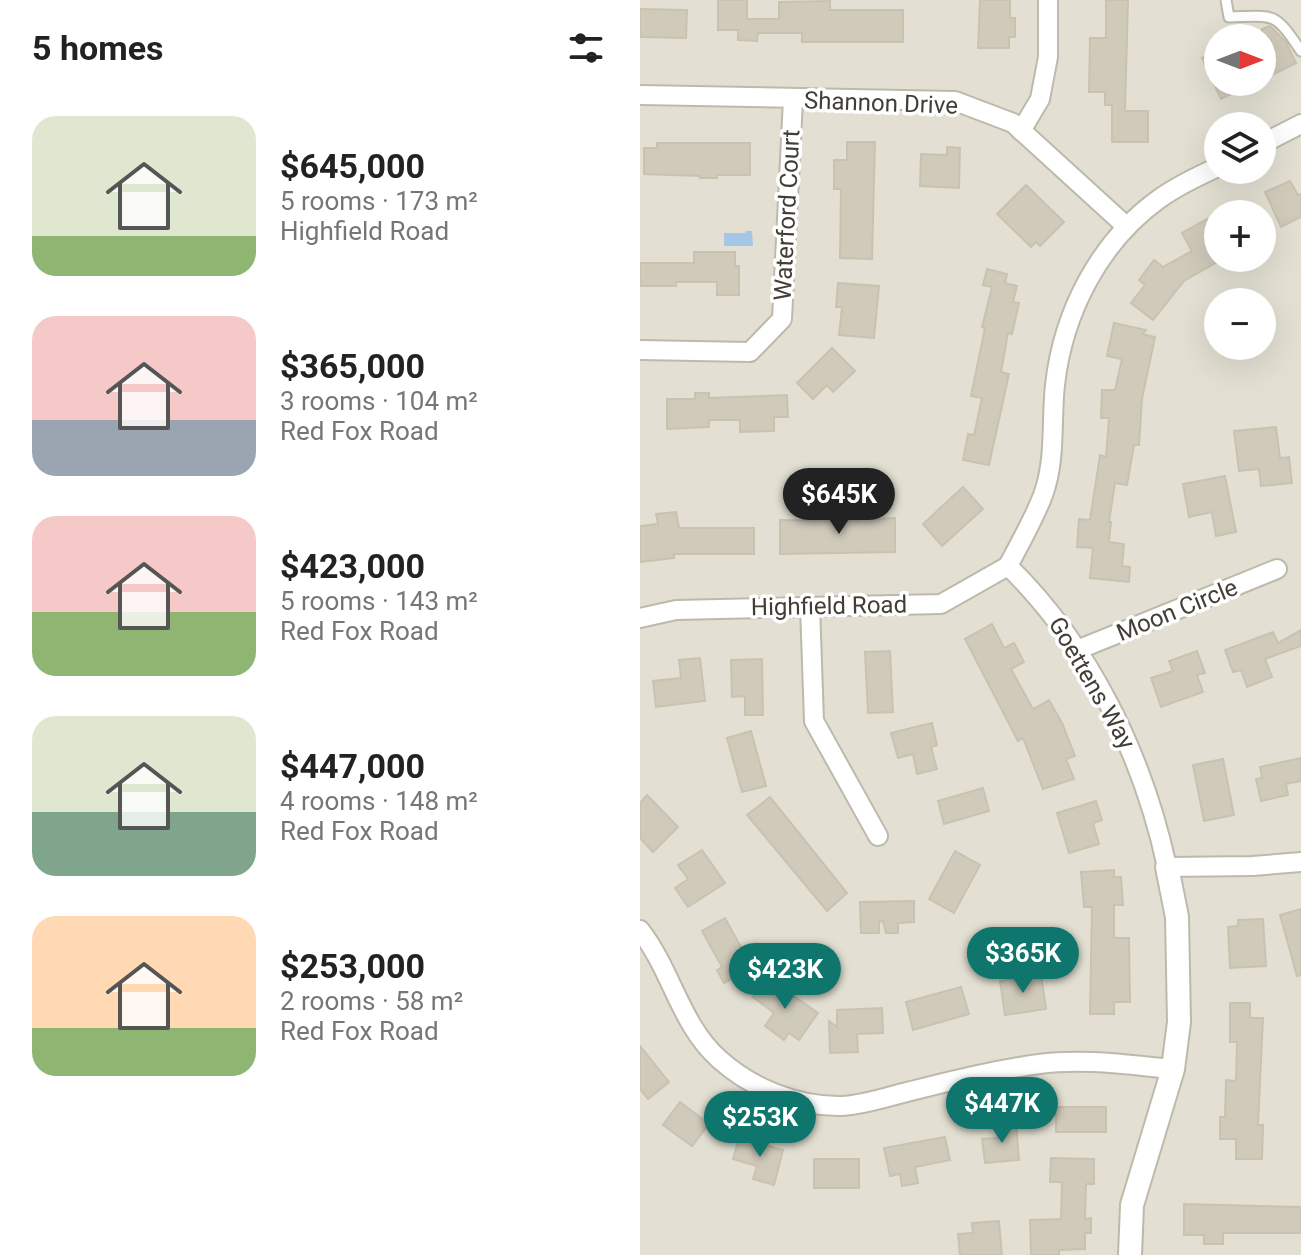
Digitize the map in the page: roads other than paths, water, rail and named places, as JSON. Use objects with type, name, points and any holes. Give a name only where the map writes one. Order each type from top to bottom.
[{"type":"street","points":[[1021,131],[1040,99],[1048,57],[1048,0]]},
{"type":"street","name":"Shannon Drive","points":[[640,95],[955,101],[1013,123],[1127,227]]},
{"type":"street","name":"Waterford Court","points":[[640,350],[750,352],[782,319],[793,99]]},
{"type":"street","points":[[1276,137],[1301,124]]},
{"type":"street","points":[[1008,566],[1044,493],[1050,464],[1058,357],[1068,321],[1094,270],[1127,227],[1159,199],[1204,175]]},
{"type":"street","name":"Highfield Road","points":[[640,618],[676,610],[941,604],[1008,566]]},
{"type":"street","name":"Goettens Way","points":[[1008,566],[1050,610],[1114,715],[1156,815],[1167,867]]},
{"type":"street","name":"Moon Circle","points":[[1077,650],[1277,569]]},
{"type":"street","points":[[810,606],[814,721],[878,836]]},
{"type":"street","points":[[1130,1255],[1132,1205],[1173,1069],[1179,1022],[1177,917],[1167,867],[1301,862]]},
{"type":"street","points":[[640,930],[657,952],[691,1028],[717,1057],[745,1080],[787,1097],[843,1106],[1042,1063],[1107,1063],[1173,1069]]},
{"type":"lane","points":[[1226,0],[1229,17],[1266,16],[1281,21],[1301,51]]},
{"type":"water","points":[[752,231],[753,246],[724,246],[724,233]]},
{"type":"water","points":[[826,494],[826,509],[806,510],[805,513],[796,511],[796,495]]}]
